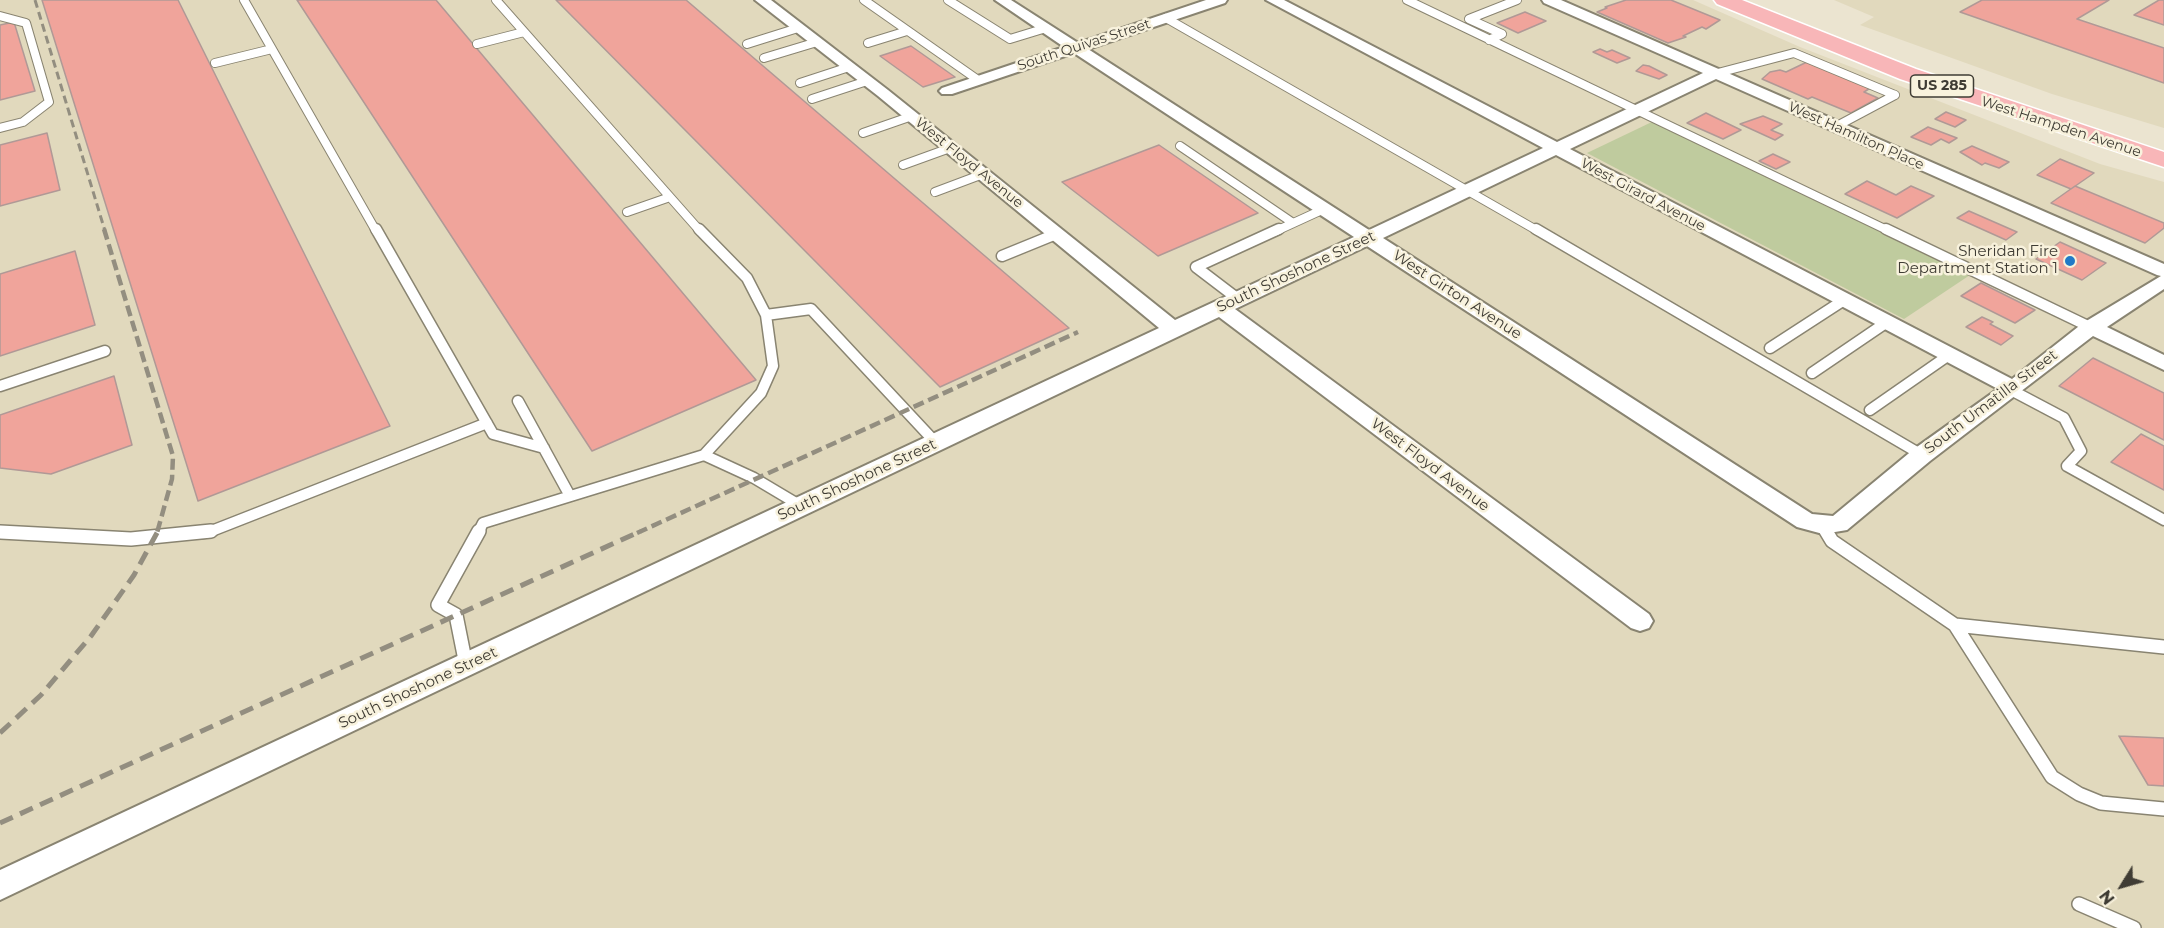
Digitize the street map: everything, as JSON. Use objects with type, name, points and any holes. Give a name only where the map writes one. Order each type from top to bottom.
[{"type":"highway","name":"West Hampden Avenue","points":[[1724,0],[1908,74],[2164,160]]},
{"type":"highway","name":"West Hampden Avenue","points":[[1766,0],[1971,79],[2164,141]]},
{"type":"street","name":"West Floyd Avenue","points":[[762,0],[912,117],[1174,330]]},
{"type":"street","name":"West Girton Avenue","points":[[1002,0],[1805,521],[1823,525]]},
{"type":"street","name":"South Quivas Street","points":[[947,91],[1220,0]]},
{"type":"street","name":"West Girard Avenue","points":[[1273,0],[2012,389]]},
{"type":"street","name":"West Hamilton Place","points":[[1549,0],[2164,272]]},
{"type":"street","name":"South Shoshone Street","points":[[0,885],[1714,74]]},
{"type":"street","name":"South Umatilla Street","points":[[1823,525],[1839,524],[1923,455],[2090,327],[2164,281]]},
{"type":"street","name":"West Floyd Avenue","points":[[1229,303],[1640,621]]},
{"type":"street","points":[[2090,327],[2164,363]]},
{"type":"lane","points":[[244,0],[493,434],[544,448]]},
{"type":"lane","points":[[466,664],[456,615],[438,605],[483,523],[704,455],[761,393],[773,366],[766,315],[747,278],[670,197],[496,0]]},
{"type":"lane","points":[[864,0],[978,80]]},
{"type":"lane","points":[[948,0],[1010,39],[1046,28]]},
{"type":"lane","points":[[1407,0],[2090,327]]},
{"type":"lane","points":[[1489,40],[1502,34],[1469,19],[1517,0]]},
{"type":"lane","points":[[0,16],[26,23],[49,102],[23,122],[0,128]]},
{"type":"lane","points":[[1166,18],[1923,455]]},
{"type":"lane","points":[[747,44],[798,28]]},
{"type":"lane","points":[[868,43],[907,31]]},
{"type":"lane","points":[[477,44],[524,32]]},
{"type":"lane","points":[[764,58],[817,42]]},
{"type":"lane","points":[[215,63],[272,49]]},
{"type":"lane","points":[[1714,74],[1794,53],[1894,95],[1835,127]]},
{"type":"lane","points":[[800,83],[849,67]]},
{"type":"lane","points":[[812,99],[867,81]]},
{"type":"lane","points":[[863,133],[912,117]]},
{"type":"lane","points":[[1180,146],[1293,223]]},
{"type":"lane","points":[[903,165],[950,148]]},
{"type":"lane","points":[[935,192],[983,174]]},
{"type":"lane","points":[[627,212],[670,197]]},
{"type":"lane","points":[[1229,303],[1196,267],[1324,209]]},
{"type":"lane","points":[[1002,256],[1056,234]]},
{"type":"lane","points":[[1770,348],[1844,300]]},
{"type":"lane","points":[[766,315],[811,309],[936,442]]},
{"type":"lane","points":[[1812,373],[1887,322]]},
{"type":"lane","points":[[0,386],[105,351]]},
{"type":"lane","points":[[1870,410],[1949,355]]},
{"type":"lane","points":[[2012,389],[2064,418],[2080,451],[2067,466],[2164,520]]},
{"type":"lane","points":[[518,401],[570,496]]},
{"type":"lane","points":[[0,532],[132,539],[209,532],[487,423]]},
{"type":"lane","points":[[704,455],[754,478],[801,506]]},
{"type":"lane","points":[[1823,525],[1832,541],[1841,548],[1955,625],[2052,777],[2079,794],[2101,803],[2164,809]]},
{"type":"lane","points":[[1955,625],[2164,647]]},
{"type":"lane","points":[[2079,904],[2134,928]]},
{"type":"shaded area","points":[[0,0],[1693,0],[1800,47],[2100,164],[2164,182],[2164,928],[0,928]]},
{"type":"shaded area","points":[[1834,0],[2164,0],[2164,128],[2052,94],[1860,25],[1874,17]]},
{"type":"green space","points":[[1656,120],[1973,273],[1904,319],[1587,153]]},
{"type":"building","points":[[42,0],[178,0],[390,426],[198,501]]},
{"type":"building","points":[[297,0],[436,0],[756,380],[592,451]]},
{"type":"building","points":[[556,0],[686,0],[1069,328],[940,387]]},
{"type":"building","points":[[1626,0],[1671,0],[1720,20],[1706,29],[1702,27],[1683,36],[1686,37],[1668,43],[1597,12]]},
{"type":"building","points":[[1982,0],[2109,0],[2077,19],[2164,48],[2164,83],[1960,12]]},
{"type":"building","points":[[2159,0],[2164,0],[2164,25],[2134,15]]},
{"type":"building","points":[[1525,12],[1546,21],[1518,33],[1497,23]]},
{"type":"building","points":[[14,22],[35,91],[0,100],[0,25]]},
{"type":"building","points":[[911,46],[955,77],[923,87],[880,56]]},
{"type":"building","points":[[1600,49],[1607,52],[1612,50],[1630,58],[1617,63],[1593,52]]},
{"type":"building","points":[[1809,61],[1872,87],[1864,92],[1878,98],[1851,113],[1812,97],[1808,99],[1762,79],[1770,72],[1780,70],[1786,72]]},
{"type":"building","points":[[1643,65],[1667,75],[1659,79],[1636,71]]},
{"type":"building","points":[[1946,112],[1966,120],[1955,127],[1935,119]]},
{"type":"building","points":[[1706,113],[1741,130],[1723,139],[1687,123]]},
{"type":"building","points":[[1763,116],[1782,124],[1771,130],[1783,135],[1775,140],[1740,124]]},
{"type":"building","points":[[1928,127],[1957,138],[1949,143],[1941,139],[1931,145],[1911,137]]},
{"type":"building","points":[[47,133],[60,190],[0,206],[0,145]]},
{"type":"building","points":[[1159,145],[1258,213],[1158,256],[1062,182]]},
{"type":"building","points":[[1972,146],[2009,162],[1999,168],[1985,163],[1982,165],[1960,152]]},
{"type":"building","points":[[1773,154],[1790,162],[1776,169],[1759,161]]},
{"type":"building","points":[[2060,159],[2094,173],[2071,189],[2037,175]]},
{"type":"building","points":[[1867,181],[1896,195],[1911,186],[1934,196],[1897,218],[1845,194]]},
{"type":"building","points":[[2075,186],[2164,223],[2164,228],[2145,243],[2051,203]]},
{"type":"building","points":[[1969,211],[2017,232],[2006,240],[1957,218]]},
{"type":"building","name":"Sheridan Fire Department Station 1","points":[[2060,242],[2106,263],[2082,280],[2036,259]]},
{"type":"building","points":[[75,251],[95,325],[0,356],[0,274]]},
{"type":"building","points":[[1981,283],[2035,310],[2015,323],[1961,296]]},
{"type":"building","points":[[1982,317],[2013,336],[2001,345],[1966,327]]},
{"type":"building","points":[[2093,358],[2164,393],[2164,440],[2059,386]]},
{"type":"building","points":[[114,376],[132,445],[51,474],[0,468],[0,415]]},
{"type":"building","points":[[2141,434],[2164,446],[2164,490],[2111,462]]},
{"type":"building","points":[[2119,736],[2164,738],[2164,786],[2148,785]]},
{"type":"railway","points":[[35,0],[105,231]]},
{"type":"railway","points":[[104,229],[173,456],[172,479],[157,533]]},
{"type":"railway","points":[[637,533],[1078,332]]},
{"type":"railway","points":[[0,823],[641,531]]},
{"type":"railway","points":[[0,733],[41,695],[91,636],[134,575],[157,533]]},
{"type":"place","name":"Sheridan Fire Department Station 1","points":[[2070,261]]}]
